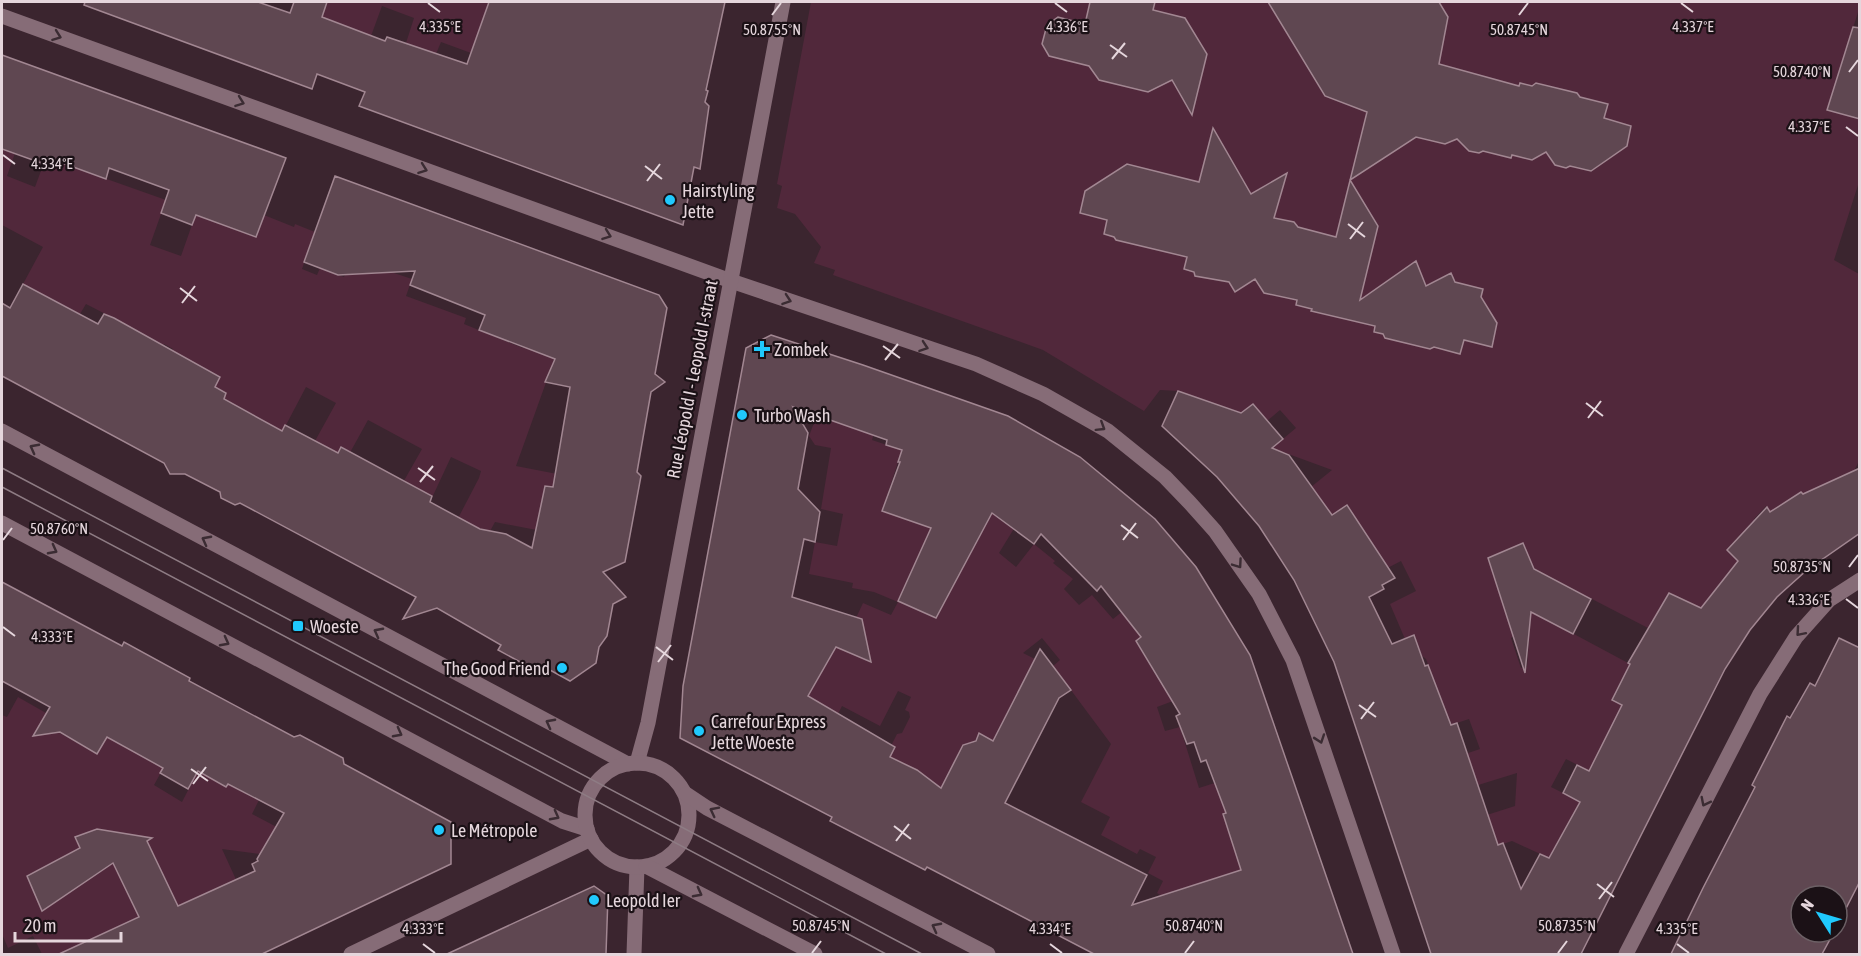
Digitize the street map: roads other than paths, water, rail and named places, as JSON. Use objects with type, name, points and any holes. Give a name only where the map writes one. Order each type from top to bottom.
[{"type":"street","name":"Rue Léopold I - Leopold I-straat","points":[[632,763],[648,723],[783,2]]},
{"type":"street","points":[[2,16],[731,281],[976,364],[1043,394],[1108,431],[1165,477],[1190,503],[1215,531],[1259,594],[1293,660],[1393,954]]},
{"type":"street","points":[[2,430],[632,763],[652,765],[666,771],[678,781],[686,795],[690,819],[687,831],[670,855],[659,862],[642,867]]},
{"type":"street","points":[[2,523],[589,834]]},
{"type":"street","points":[[1626,954],[1766,684],[1796,637],[1829,600],[1860,580]]},
{"type":"street","points":[[632,763],[610,770],[596,783],[588,797],[585,813],[589,834],[599,850],[610,859],[623,865],[642,867],[814,954]]},
{"type":"street","points":[[686,795],[987,954]]},
{"type":"street","points":[[351,954],[589,834]]},
{"type":"street","points":[[634,954],[642,867]]},
{"type":"tram line","points":[[2,468],[922,954]]},
{"type":"tram line","points":[[2,487],[886,954]]},
{"type":"place","name":"Hairstyling Jette","points":[[670,200]]},
{"type":"place","name":"Zombek","points":[[762,349]]},
{"type":"place","name":"Turbo Wash","points":[[742,415]]},
{"type":"place","name":"Woeste","points":[[298,626]]},
{"type":"place","name":"The Good Friend","points":[[562,668]]},
{"type":"place","name":"Carrefour Express Jette Woeste","points":[[699,731]]},
{"type":"place","name":"Le Métropole","points":[[439,830]]},
{"type":"place","name":"Leopold Ier","points":[[594,900]]}]
